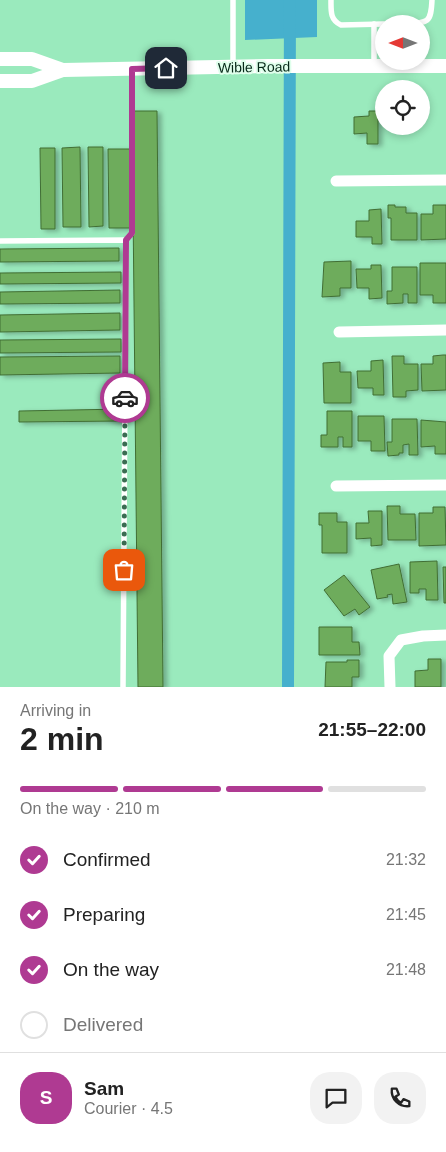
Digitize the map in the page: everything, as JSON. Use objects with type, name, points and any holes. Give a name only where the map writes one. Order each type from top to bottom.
[{"type":"street","name":"Wible Road","points":[[0,59],[32,59],[63,70]]},
{"type":"street","name":"Wible Road","points":[[0,81],[32,81],[63,70],[269,66],[446,66]]},
{"type":"street","points":[[336,181],[446,180]]},
{"type":"street","points":[[339,332],[446,330]]},
{"type":"street","points":[[336,486],[446,485]]},
{"type":"street","points":[[390,687],[389,656],[401,640],[423,636],[446,636]]},
{"type":"lane","points":[[233,0],[233,67]]},
{"type":"lane","points":[[332,0],[332,16],[333,20],[337,23],[341,25],[374,24],[374,66]]},
{"type":"lane","points":[[430,17],[432,0]]},
{"type":"lane","points":[[123,687],[126,240],[132,233],[132,69]]},
{"type":"lane","points":[[0,241],[126,240]]},
{"type":"water","points":[[245,0],[317,0],[317,37],[245,40]]},
{"type":"building","points":[[132,111],[157,111],[163,687],[138,687]]},
{"type":"building","points":[[369,111],[375,111],[375,135],[378,135],[378,144],[367,144],[367,133],[354,134],[354,117],[369,116]]},
{"type":"building","points":[[80,147],[81,227],[63,227],[62,148]]},
{"type":"building","points":[[88,147],[103,147],[103,226],[89,227]]},
{"type":"building","points":[[40,148],[55,148],[55,229],[41,229]]},
{"type":"building","points":[[108,149],[131,149],[132,228],[109,228]]},
{"type":"building","points":[[388,205],[406,207],[406,213],[417,213],[417,240],[391,240],[391,218],[388,218]]},
{"type":"building","points":[[433,205],[446,205],[446,239],[421,240],[421,214],[433,214]]},
{"type":"building","points":[[381,209],[382,244],[372,244],[372,237],[356,237],[356,221],[369,221],[369,210]]},
{"type":"building","points":[[119,248],[119,261],[0,262],[0,249]]},
{"type":"building","points":[[351,261],[351,288],[340,288],[340,296],[322,297],[324,262]]},
{"type":"building","points":[[420,263],[446,263],[446,303],[433,303],[433,295],[420,295]]},
{"type":"building","points":[[371,265],[381,265],[382,298],[369,299],[369,288],[357,288],[356,269],[371,269]]},
{"type":"building","points":[[392,267],[417,267],[417,303],[408,303],[408,294],[403,294],[403,303],[387,304],[387,291],[392,291]]},
{"type":"building","points":[[121,272],[121,283],[0,284],[0,273]]},
{"type":"building","points":[[120,290],[120,303],[0,304],[0,292]]},
{"type":"building","points":[[120,313],[120,330],[0,332],[0,315]]},
{"type":"building","points":[[121,339],[121,352],[0,353],[0,340]]},
{"type":"building","points":[[446,355],[446,390],[422,391],[421,364],[433,364],[433,356]]},
{"type":"building","points":[[120,356],[120,373],[0,375],[0,357]]},
{"type":"building","points":[[392,356],[404,356],[404,364],[418,364],[418,390],[406,391],[406,397],[393,397]]},
{"type":"building","points":[[383,360],[384,395],[373,395],[373,388],[358,388],[357,371],[371,371],[371,361]]},
{"type":"building","points":[[340,362],[340,372],[351,372],[351,403],[324,403],[323,363]]},
{"type":"building","points":[[123,409],[123,421],[19,422],[19,411]]},
{"type":"building","points":[[327,411],[352,411],[352,447],[343,447],[343,437],[338,437],[338,447],[321,447],[321,435],[327,435]]},
{"type":"building","points":[[358,416],[384,416],[385,451],[371,451],[371,441],[358,441]]},
{"type":"building","points":[[392,419],[417,419],[418,455],[409,455],[409,444],[403,445],[403,453],[388,456],[387,442],[392,442]]},
{"type":"building","points":[[421,420],[446,422],[446,454],[435,454],[435,446],[421,447]]},
{"type":"building","points":[[387,506],[400,506],[400,514],[415,514],[416,540],[388,540]]},
{"type":"building","points":[[433,507],[445,507],[446,545],[419,546],[419,513],[433,513]]},
{"type":"building","points":[[368,511],[382,511],[382,545],[371,546],[371,538],[356,539],[356,523],[369,523]]},
{"type":"building","points":[[319,513],[337,513],[337,522],[347,522],[347,553],[322,553],[322,525],[319,525]]},
{"type":"building","points":[[437,561],[438,600],[426,600],[426,589],[419,589],[419,593],[410,593],[410,562]]},
{"type":"building","points":[[399,564],[407,602],[393,604],[392,594],[387,595],[388,597],[377,599],[371,570]]},
{"type":"building","points":[[443,567],[446,567],[446,603],[444,603]]},
{"type":"building","points":[[344,575],[370,607],[359,615],[355,609],[344,616],[324,590]]},
{"type":"building","points":[[319,627],[352,627],[352,642],[359,642],[360,655],[319,655]]},
{"type":"building","points":[[428,659],[441,659],[441,687],[415,687],[415,671],[428,670]]},
{"type":"building","points":[[347,660],[359,660],[359,677],[352,677],[352,687],[325,687],[326,662],[347,662]]},
{"type":"waterway","points":[[288,687],[290,0]]},
{"type":"way so far","points":[[124,570],[125,398]]},
{"type":"route","points":[[125,398],[126,240],[132,233],[132,69],[166,68]]}]
